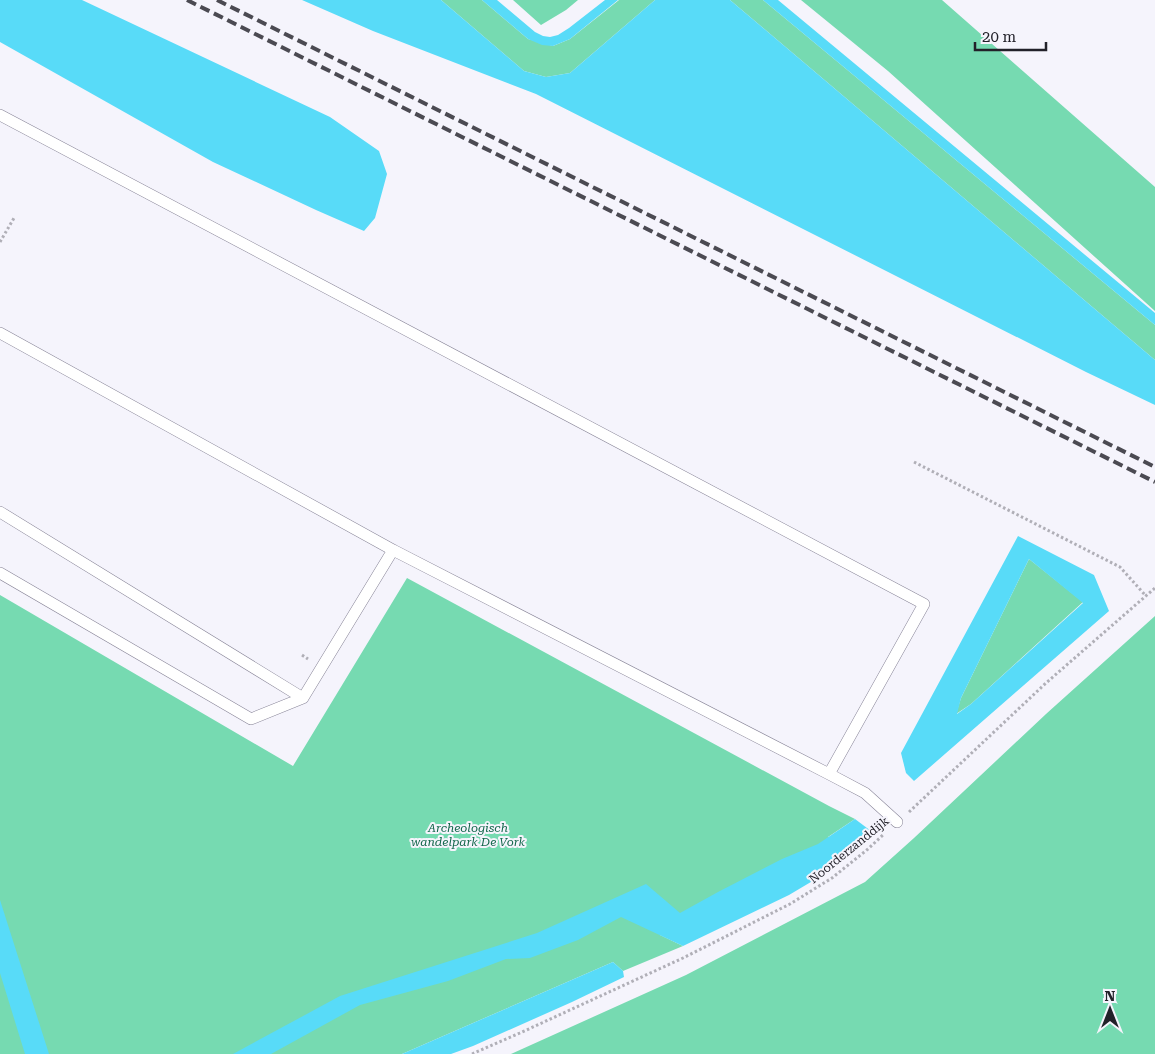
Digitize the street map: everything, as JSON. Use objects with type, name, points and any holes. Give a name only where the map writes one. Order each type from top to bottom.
[{"type":"lane","points":[[0,115],[924,604],[829,774]]},
{"type":"lane","points":[[0,333],[393,550],[829,774],[865,794],[897,822]]},
{"type":"lane","points":[[0,512],[303,698]]},
{"type":"lane","points":[[0,573],[251,719],[303,698],[393,550]]},
{"type":"path","points":[[0,242],[14,218]]},
{"type":"path","points":[[914,462],[1120,567],[1146,596]]},
{"type":"path","name":"Noorderzanddijk","points":[[472,1054],[683,958],[790,904],[832,878],[868,850],[1046,683],[1155,588]]},
{"type":"green space","points":[[441,0],[482,0],[528,39],[553,46],[570,39],[619,0],[655,0],[570,73],[546,77],[524,71]]},
{"type":"green space","points":[[513,0],[578,0],[566,10],[541,25]]},
{"type":"green space","points":[[730,0],[763,0],[1155,325],[1155,360]]},
{"type":"green space","points":[[801,0],[942,0],[1155,187],[1155,311],[888,71]]},
{"type":"green space","points":[[1029,559],[1083,602],[971,704],[956,714],[961,698]]},
{"type":"green space","name":"Archeologisch wandelpark De Vork","points":[[407,578],[855,819],[828,837],[838,843],[660,935],[683,946],[623,971],[613,962],[402,1054],[0,1054],[0,595],[293,766]]},
{"type":"green space","points":[[1155,616],[1155,1054],[511,1054],[686,975],[865,882]]},
{"type":"water","points":[[0,0],[82,0],[330,117],[379,151],[387,174],[375,218],[364,231],[213,162],[0,42]]},
{"type":"water","points":[[302,0],[441,0],[524,71],[546,77],[570,73],[655,0],[730,0],[1155,360],[1155,405],[536,94],[373,31]]},
{"type":"water","points":[[482,0],[497,0],[535,32],[550,37],[558,35],[569,28],[605,0],[618,0],[570,39],[553,46],[542,45],[528,39]]},
{"type":"water","points":[[763,0],[778,0],[1155,313],[1155,325]]},
{"type":"water","points":[[1018,536],[1094,575],[1109,611],[914,781],[906,773],[901,753]],"holes":[[[1029,559],[1083,603],[971,704],[957,714],[961,698]]]},
{"type":"water","points":[[855,819],[871,831],[826,873],[789,895],[683,946],[621,917],[578,940],[530,958],[506,959],[448,981],[360,1005],[271,1054],[233,1054],[340,996],[537,933],[646,884],[680,913],[782,859],[818,844]]},
{"type":"water","points":[[0,900],[49,1054],[25,1054],[0,973]]},
{"type":"water","points":[[613,962],[623,971],[624,977],[473,1046],[451,1054],[402,1054]]},
{"type":"railway","points":[[187,0],[1155,482]]},
{"type":"railway","points":[[217,0],[1155,467]]}]
